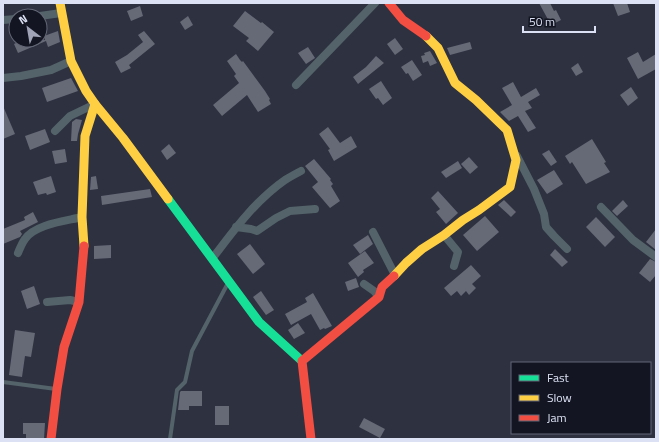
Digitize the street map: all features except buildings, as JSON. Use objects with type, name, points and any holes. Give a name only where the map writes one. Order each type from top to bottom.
[{"type":"street","points":[[60,3],[71,61],[86,91],[123,138],[259,322],[302,361],[311,439]]},
{"type":"street","points":[[296,85],[375,3]]},
{"type":"street","points":[[389,3],[403,20],[434,43],[438,48],[455,83],[476,100],[506,130],[514,151],[534,189],[544,214],[546,226],[567,249]]},
{"type":"street","points":[[48,15],[61,13]]},
{"type":"street","points":[[3,78],[51,70],[71,61]]},
{"type":"street","points":[[55,130],[70,116],[95,104]]},
{"type":"street","points":[[51,439],[64,347],[79,302],[84,249],[82,217],[85,136],[95,104]]},
{"type":"street","points":[[302,361],[379,297],[382,287],[422,249],[444,235],[501,192],[510,187],[516,160],[514,151]]},
{"type":"street","points":[[212,259],[236,227],[256,204],[285,180],[301,171]]},
{"type":"street","points":[[601,207],[633,240],[656,257]]},
{"type":"street","points":[[236,227],[257,231],[276,218],[290,211],[314,209]]},
{"type":"street","points":[[18,253],[24,239],[39,228],[82,217]]},
{"type":"street","points":[[373,232],[395,275]]},
{"type":"street","points":[[444,235],[458,252],[454,266]]},
{"type":"street","points":[[364,284],[374,291],[379,297]]},
{"type":"street","points":[[47,302],[70,300],[79,302]]},
{"type":"lane","points":[[170,439],[177,390],[185,382],[192,351],[229,281]]},
{"type":"lane","points":[[3,382],[57,389]]},
{"type":"traffic: fast","points":[[168,199],[259,322],[302,361]]},
{"type":"traffic: slow","points":[[60,3],[71,61],[86,91],[168,199]]},
{"type":"traffic: slow","points":[[394,276],[422,249],[444,235],[510,187],[516,160],[507,130],[476,100],[455,83],[438,48],[426,36]]},
{"type":"traffic: slow","points":[[84,246],[82,217],[85,136],[95,104]]},
{"type":"traffic: jam","points":[[389,3],[403,20],[426,36]]},
{"type":"traffic: jam","points":[[51,439],[64,347],[79,302],[84,246]]},
{"type":"traffic: jam","points":[[311,439],[302,361],[379,297],[382,287],[394,276]]}]
